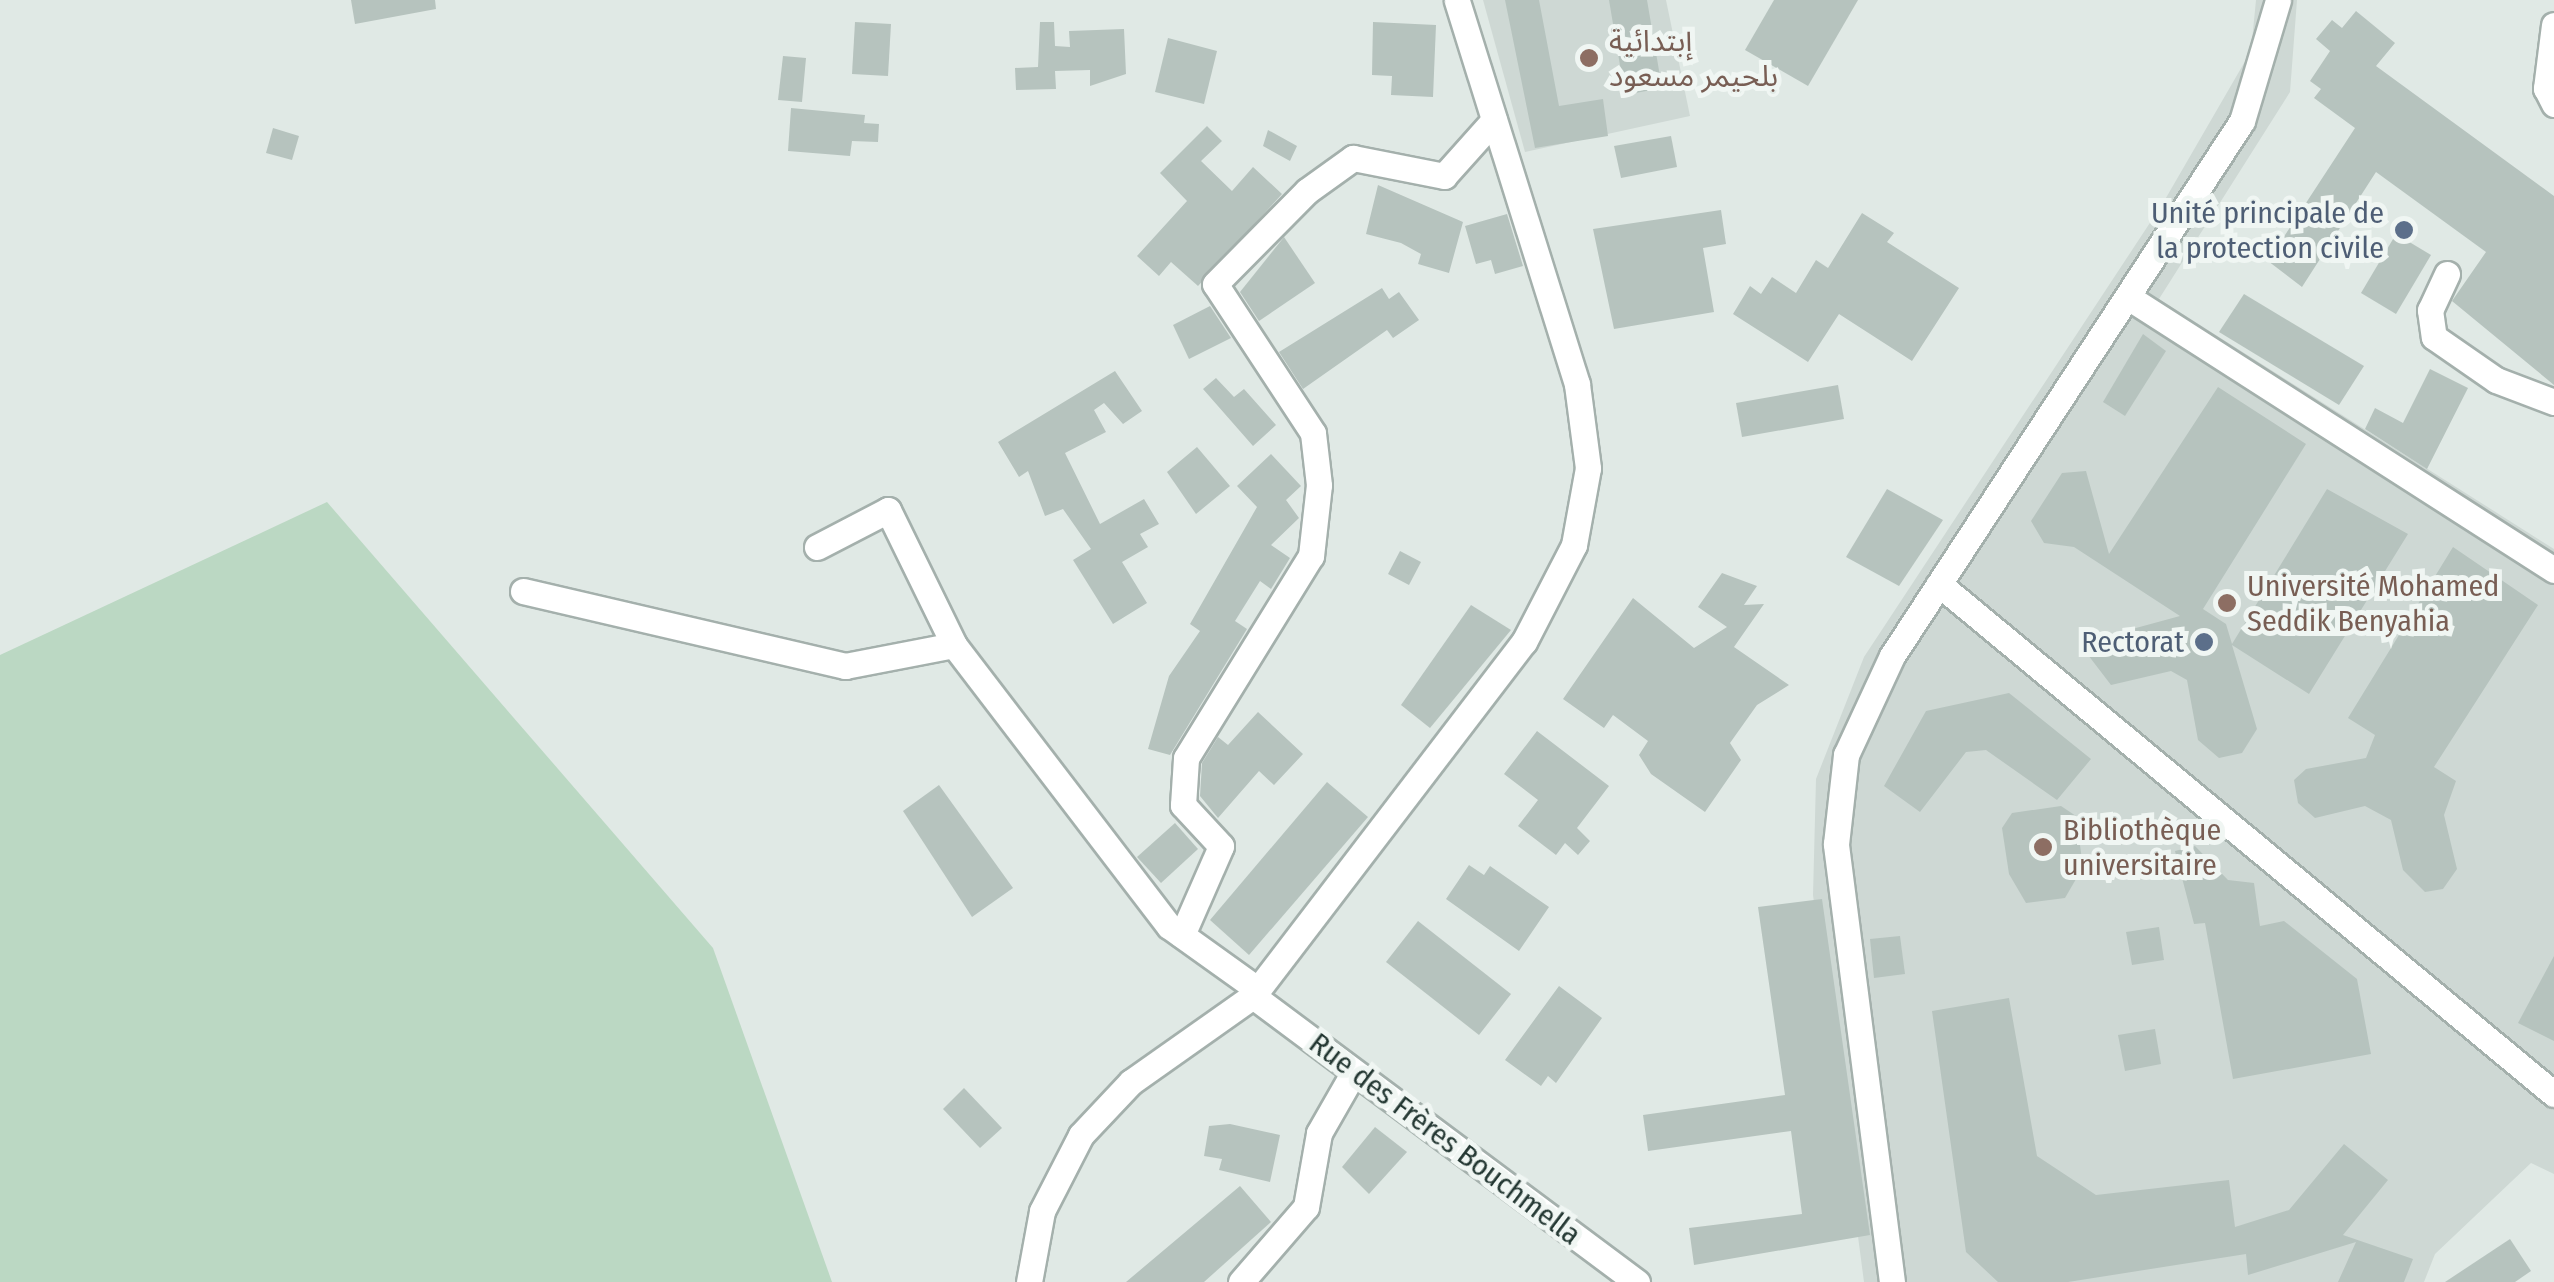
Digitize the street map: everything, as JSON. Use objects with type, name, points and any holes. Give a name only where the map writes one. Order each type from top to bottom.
[{"type":"street","points":[[1029,1282],[1042,1212],[1081,1134],[1131,1082],[1255,993],[1524,642],[1574,545],[1588,468],[1582,410],[1457,0]]},
{"type":"street","points":[[1892,1282],[1848,960],[1837,805],[1866,704],[2242,121],[2278,0]]},
{"type":"street","points":[[2554,25],[2546,88],[2554,104]]},
{"type":"street","points":[[1182,936],[1221,846],[1183,805],[1186,758],[1312,556],[1319,485],[1313,433],[1216,284],[1307,191],[1353,158],[1444,176],[1494,120]]},
{"type":"street","points":[[2447,274],[2430,310],[2434,337],[2496,380],[2554,402]]},
{"type":"street","points":[[2128,297],[2554,570]]},
{"type":"street","name":"Rue des Frères Bouchmella","points":[[817,547],[888,510],[954,645],[1182,936],[1354,1072],[1637,1282]]},
{"type":"street","points":[[1940,584],[2554,1094]]},
{"type":"street","points":[[523,591],[745,650],[845,666],[954,645]]},
{"type":"street","points":[[1241,1282],[1306,1207],[1320,1133],[1354,1072]]},
{"type":"shaded area","name":"إبتدائية بلحيمر مسعود","points":[[1483,0],[1666,0],[1690,116],[1525,152]]},
{"type":"shaded area","name":"Université Mohamed Seddik Benyahia","points":[[2256,0],[2297,0],[2290,92],[2159,299],[2554,549],[2554,1174],[2531,1163],[2435,1254],[2424,1282],[1864,1282],[1813,895],[1816,779],[1864,657],[2163,203],[2251,51]]},
{"type":"green space","points":[[327,502],[713,948],[832,1282],[0,1282],[0,655]]},
{"type":"building","points":[[351,0],[435,0],[436,9],[355,24]]},
{"type":"building","points":[[1505,0],[1539,0],[1559,106],[1603,99],[1608,136],[1535,148]]},
{"type":"building","points":[[1609,0],[1647,0],[1662,88],[1625,95]]},
{"type":"building","points":[[1774,0],[1858,0],[1808,86],[1745,50]]},
{"type":"building","points":[[2356,11],[2395,43],[2376,66],[2554,196],[2554,385],[2452,301],[2486,252],[2376,172],[2302,287],[2268,261],[2355,128],[2314,98],[2321,89],[2310,81],[2330,51],[2316,39],[2332,20],[2342,28]]},
{"type":"building","points":[[855,22],[891,24],[888,76],[852,74]]},
{"type":"building","points":[[1040,22],[1054,22],[1055,46],[1070,47],[1069,31],[1124,29],[1126,74],[1090,86],[1090,70],[1055,71],[1056,89],[1016,90],[1015,68],[1038,67]]},
{"type":"building","points":[[1373,22],[1436,25],[1433,97],[1391,95],[1392,76],[1372,75]]},
{"type":"building","points":[[1168,38],[1217,51],[1204,104],[1155,92]]},
{"type":"building","points":[[783,56],[806,58],[802,102],[778,100]]},
{"type":"building","points":[[791,108],[865,115],[864,123],[879,124],[878,142],[852,141],[850,156],[788,151]]},
{"type":"building","points":[[1207,126],[1222,141],[1201,161],[1232,191],[1253,167],[1282,194],[1198,286],[1171,262],[1159,276],[1137,256],[1187,201],[1160,173]]},
{"type":"building","points":[[273,128],[299,136],[292,160],[266,153]]},
{"type":"building","points":[[1268,130],[1297,146],[1290,161],[1263,146]]},
{"type":"building","points":[[1671,136],[1677,167],[1621,178],[1614,146]]},
{"type":"building","points":[[1378,185],[1463,222],[1449,273],[1418,264],[1421,254],[1401,243],[1366,234]]},
{"type":"building","points":[[1721,210],[1726,244],[1703,248],[1714,312],[1614,329],[1593,229]]},
{"type":"building","points":[[1862,213],[1894,233],[1887,242],[1959,288],[1912,361],[1839,314],[1808,362],[1733,314],[1750,286],[1761,294],[1772,277],[1796,293],[1816,260],[1828,268]]},
{"type":"building","points":[[1507,214],[1523,266],[1495,274],[1491,260],[1476,264],[1465,226]]},
{"type":"building","points":[[2396,234],[2431,255],[2396,314],[2361,293]]},
{"type":"building","points":[[1284,237],[1315,283],[1259,321],[1240,292]]},
{"type":"building","points":[[1382,288],[1389,299],[1399,292],[1419,320],[1393,338],[1387,330],[1303,389],[1279,352]]},
{"type":"building","points":[[2244,294],[2364,366],[2339,405],[2219,332]]},
{"type":"building","points":[[1210,306],[1231,338],[1189,359],[1173,325]]},
{"type":"building","points":[[2143,334],[2166,351],[2125,416],[2103,402]]},
{"type":"building","points":[[2430,369],[2468,388],[2427,469],[2365,429],[2375,408],[2403,423]]},
{"type":"building","points":[[1115,371],[1142,411],[1123,424],[1104,403],[1094,410],[1106,432],[1065,453],[1100,524],[1144,499],[1159,524],[1140,534],[1148,547],[1122,562],[1147,603],[1113,624],[1073,560],[1091,549],[1063,509],[1045,516],[1028,471],[1019,477],[998,442]]},
{"type":"building","points":[[1216,378],[1234,397],[1244,389],[1276,425],[1253,446],[1203,389]]},
{"type":"building","points":[[1838,385],[1844,419],[1742,437],[1736,403]]},
{"type":"building","points":[[2218,387],[2306,444],[2203,609],[2226,624],[2232,644],[2327,489],[2408,534],[2309,694],[2232,645],[2257,729],[2242,753],[2219,758],[2198,740],[2187,680],[2171,671],[2111,685],[2085,651],[2103,637],[2180,616],[2074,547],[2044,543],[2031,521],[2062,473],[2086,471],[2109,554]]},
{"type":"building","points":[[1197,447],[1230,486],[1196,514],[1167,472]]},
{"type":"building","points":[[1271,454],[1301,486],[1286,500],[1299,518],[1271,545],[1290,558],[1271,589],[1260,581],[1235,621],[1247,629],[1170,755],[1148,749],[1169,676],[1200,631],[1190,624],[1257,507],[1237,486]]},
{"type":"building","points":[[1887,489],[1943,520],[1899,586],[1846,557]]},
{"type":"building","points":[[2453,547],[2538,605],[2434,767],[2456,781],[2444,815],[2457,869],[2443,889],[2425,892],[2403,870],[2391,820],[2365,806],[2315,818],[2298,803],[2294,780],[2306,769],[2366,758],[2375,735],[2348,718]]},
{"type":"building","points":[[1400,551],[1421,562],[1409,585],[1388,574]]},
{"type":"building","points":[[1722,573],[1757,586],[1744,605],[1764,604],[1734,647],[1789,685],[1757,705],[1730,743],[1741,760],[1705,812],[1651,774],[1639,755],[1648,741],[1613,715],[1604,728],[1563,699],[1633,598],[1694,648],[1727,627],[1698,607]]},
{"type":"building","points":[[1471,605],[1511,630],[1430,728],[1401,705]]},
{"type":"building","points":[[2009,693],[2091,759],[2057,800],[1986,750],[1966,752],[1920,812],[1884,786],[1926,711]]},
{"type":"building","points":[[1258,712],[1303,754],[1274,785],[1259,771],[1218,818],[1200,796],[1202,763],[1218,737],[1228,745]]},
{"type":"building","points":[[1537,731],[1609,786],[1577,828],[1590,841],[1578,855],[1565,843],[1556,855],[1518,826],[1538,800],[1504,774]]},
{"type":"building","points":[[1327,782],[1368,817],[1249,955],[1210,920]]},
{"type":"building","points":[[939,785],[1013,888],[972,917],[903,811]]},
{"type":"building","name":"Bibliothèque universitaire","points":[[2061,806],[2076,816],[2083,867],[2065,898],[2026,903],[2009,874],[2002,828],[2012,813]]},
{"type":"building","points":[[1175,823],[1198,849],[1161,883],[1137,857]]},
{"type":"building","points":[[2195,846],[2228,880],[2254,883],[2260,926],[2284,921],[2357,979],[2371,1054],[2233,1079],[2205,923],[2194,924],[2175,851]]},
{"type":"building","points":[[1469,865],[1484,875],[1490,866],[1549,907],[1519,951],[1446,899]]},
{"type":"building","points":[[1822,899],[1870,1235],[1694,1265],[1689,1228],[1802,1214],[1791,1131],[1648,1151],[1643,1115],[1785,1095],[1758,907]]},
{"type":"building","points":[[1418,921],[1511,994],[1479,1035],[1386,962]]},
{"type":"building","points":[[2159,927],[2164,960],[2132,965],[2126,932]]},
{"type":"building","points":[[1900,936],[1905,974],[1874,978],[1870,939]]},
{"type":"building","points":[[2554,956],[2554,1041],[2518,1023]]},
{"type":"building","points":[[1559,986],[1602,1018],[1556,1083],[1548,1076],[1541,1086],[1505,1060]]},
{"type":"building","points":[[2009,998],[2037,1156],[2096,1195],[2229,1180],[2235,1227],[2289,1210],[2344,1144],[2388,1180],[2343,1235],[2413,1259],[2404,1282],[2338,1282],[2356,1242],[2248,1275],[2246,1254],[2068,1282],[1998,1282],[1966,1252],[1932,1011]]},
{"type":"building","points":[[2155,1029],[2161,1064],[2125,1071],[2118,1035]]},
{"type":"building","points":[[964,1088],[1002,1128],[980,1148],[943,1109]]},
{"type":"building","points":[[1230,1124],[1280,1135],[1270,1182],[1219,1170],[1222,1159],[1204,1156],[1209,1126]]},
{"type":"building","points":[[1375,1127],[1407,1152],[1369,1194],[1342,1167]]},
{"type":"building","points":[[1240,1186],[1271,1222],[1204,1282],[1126,1282]]},
{"type":"building","points":[[2510,1239],[2531,1271],[2515,1282],[2445,1282]]},
{"type":"place","name":"إبتدائية بلحيمر مسعود","points":[[1589,58]]},
{"type":"place","name":"Unité principale de la protection civile","points":[[2404,230]]},
{"type":"place","name":"Université Mohamed Seddik Benyahia","points":[[2227,603]]},
{"type":"place","name":"Rectorat","points":[[2204,642]]},
{"type":"place","name":"Bibliothèque universitaire","points":[[2043,847]]}]
